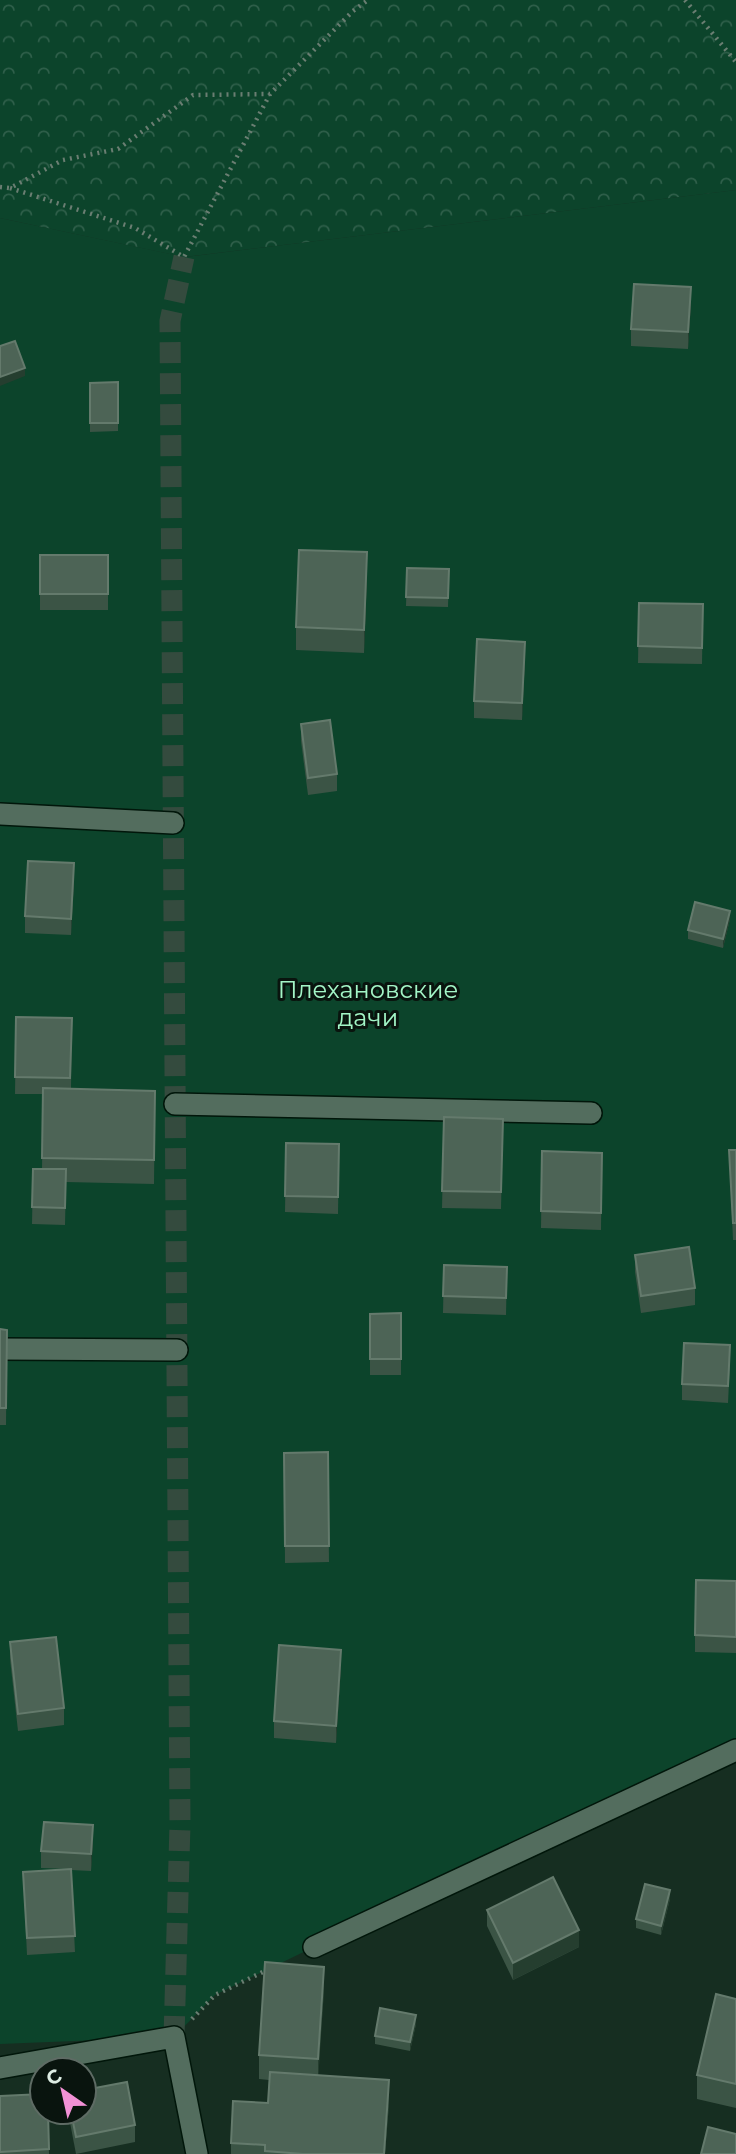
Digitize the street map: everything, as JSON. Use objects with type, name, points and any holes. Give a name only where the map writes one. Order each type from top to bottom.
[{"type":"street","points":[[0,814],[173,823]]},
{"type":"street","points":[[175,1104],[591,1113]]},
{"type":"street","points":[[0,1349],[177,1350]]},
{"type":"street","points":[[314,1947],[736,1750]]},
{"type":"street","points":[[0,2068],[174,2037],[197,2154]]},
{"type":"path","points":[[0,187],[135,228],[184,257],[270,94],[353,11],[368,0]]},
{"type":"path","points":[[685,0],[736,62]]},
{"type":"path","points":[[10,188],[63,160],[118,149],[193,95],[270,94]]},
{"type":"path","points":[[174,2037],[215,1995],[314,1947]]},
{"type":"green space","points":[[0,0],[736,0],[736,190],[184,257],[0,218]]},
{"type":"green space","name":"Плехановские дачи","points":[[736,190],[736,1750],[215,1995],[174,2037],[0,2044],[0,218],[185,257]]},
{"type":"building","points":[[634,284],[691,287],[688,332],[631,329]]},
{"type":"building","points":[[15,341],[25,368],[0,377],[0,346]]},
{"type":"building","points":[[118,382],[118,423],[90,423],[90,383]]},
{"type":"building","points":[[299,550],[367,552],[364,630],[296,627]]},
{"type":"building","points":[[40,555],[108,555],[108,594],[40,594]]},
{"type":"building","points":[[407,568],[449,569],[448,598],[406,597]]},
{"type":"building","points":[[639,603],[703,604],[702,648],[638,646]]},
{"type":"building","points":[[477,639],[525,642],[522,703],[474,701]]},
{"type":"building","points":[[330,720],[337,774],[308,778],[301,724]]},
{"type":"building","points":[[28,861],[74,863],[71,919],[25,916]]},
{"type":"building","points":[[695,902],[730,911],[723,939],[688,930]]},
{"type":"building","points":[[16,1017],[72,1018],[70,1078],[15,1077]]},
{"type":"building","points":[[43,1088],[155,1091],[154,1160],[42,1158]]},
{"type":"building","points":[[444,1117],[503,1119],[501,1192],[442,1191]]},
{"type":"building","points":[[286,1143],[339,1144],[338,1197],[285,1196]]},
{"type":"building","points":[[729,1150],[736,1150],[736,1223],[733,1223]]},
{"type":"building","points":[[542,1151],[602,1153],[601,1213],[541,1211]]},
{"type":"building","points":[[33,1169],[66,1169],[65,1208],[32,1207]]},
{"type":"building","points":[[689,1247],[695,1288],[641,1296],[635,1255]]},
{"type":"building","points":[[444,1265],[507,1267],[506,1298],[443,1296]]},
{"type":"building","points":[[401,1313],[401,1359],[370,1359],[370,1314]]},
{"type":"building","points":[[0,1329],[7,1330],[6,1408],[0,1408]]},
{"type":"building","points":[[684,1343],[730,1345],[728,1386],[682,1384]]},
{"type":"building","points":[[328,1452],[329,1546],[285,1546],[284,1453]]},
{"type":"building","points":[[696,1580],[736,1581],[736,1637],[695,1635]]},
{"type":"building","points":[[56,1637],[64,1708],[18,1714],[10,1642]]},
{"type":"building","points":[[279,1645],[341,1650],[336,1726],[274,1721]]},
{"type":"building","points":[[44,1822],[93,1825],[91,1854],[41,1851]]},
{"type":"building","points":[[71,1869],[75,1936],[27,1938],[23,1872]]},
{"type":"building","points":[[553,1877],[579,1930],[513,1963],[487,1910]]},
{"type":"building","points":[[645,1884],[670,1890],[661,1926],[636,1919]]},
{"type":"building","points":[[265,1962],[324,1967],[318,2059],[259,2055]]},
{"type":"building","points":[[716,1994],[736,1999],[736,2084],[697,2075]]},
{"type":"building","points":[[380,2008],[416,2015],[410,2042],[375,2036]]},
{"type":"building","points":[[270,2072],[389,2080],[384,2154],[303,2154],[265,2151],[265,2145],[231,2143],[233,2101],[268,2103]]},
{"type":"building","points":[[127,2082],[135,2125],[76,2137],[74,2126],[98,2126],[98,2087]]},
{"type":"building","points":[[28,2095],[28,2126],[48,2126],[49,2149],[0,2152],[0,2096]]},
{"type":"building","points":[[708,2127],[736,2134],[736,2154],[701,2154]]},
{"type":"tunnel","points":[[174,2037],[180,1824],[170,321],[184,257]]}]
